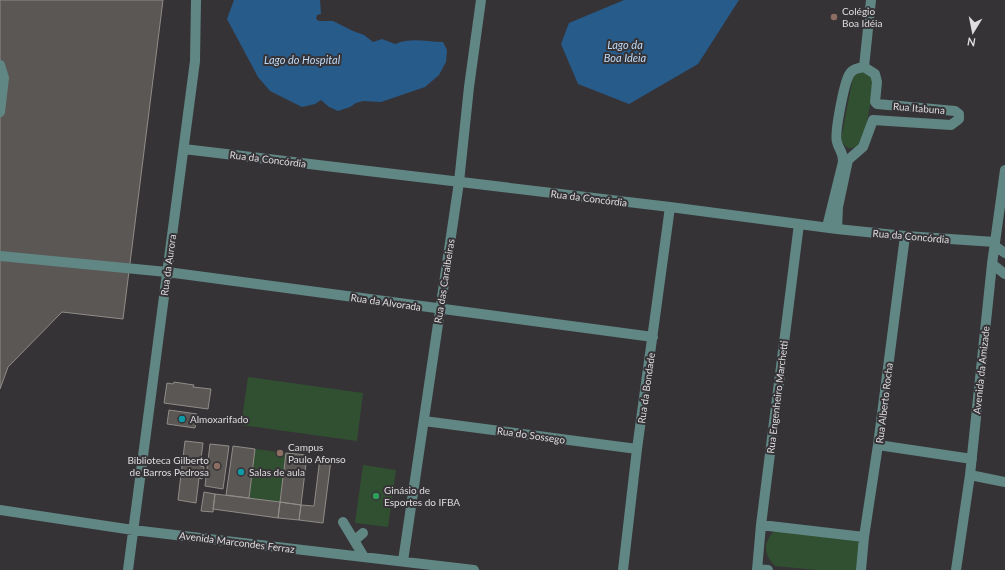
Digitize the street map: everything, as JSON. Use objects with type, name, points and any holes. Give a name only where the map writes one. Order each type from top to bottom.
[{"type":"street","name":"Rua da Aurora","points":[[128,570],[195,61],[196,0]]},
{"type":"street","name":"Rua das Caraibeiras","points":[[404,561],[459,182],[469,87],[481,0]]},
{"type":"street","points":[[832,228],[843,162],[843,153],[837,142],[837,132],[845,85],[849,74],[855,69],[864,67],[871,0]]},
{"type":"street","points":[[0,65],[4,78],[0,112]]},
{"type":"street","name":"Rua Itabuna","points":[[832,228],[848,160],[863,147],[873,120],[951,125],[959,119],[959,114],[955,111],[877,104],[875,102],[877,82],[875,74],[864,67]]},
{"type":"street","name":"Rua da Concórdia","points":[[184,149],[670,207],[832,228],[995,244]]},
{"type":"street","name":"Avenida da Amizade","points":[[956,570],[972,459],[992,264],[1005,170]]},
{"type":"street","name":"Rua da Bondade","points":[[623,570],[637,449],[670,207]]},
{"type":"street","name":"Rua Engenheiro Marchetti","points":[[757,569],[761,525],[799,224]]},
{"type":"street","name":"Rua Alberto Rocha","points":[[861,570],[864,537],[878,445],[905,236]]},
{"type":"street","points":[[995,244],[1005,254]]},
{"type":"street","name":"Rua da Alvorada","points":[[0,256],[167,272],[653,337]]},
{"type":"street","points":[[992,264],[1005,274]]},
{"type":"street","name":"Rua do Sossego","points":[[424,421],[637,449]]},
{"type":"street","points":[[878,445],[972,459]]},
{"type":"street","points":[[970,475],[1005,482]]},
{"type":"street","name":"Avenida Marcondes Ferraz","points":[[0,510],[133,530],[474,570]]},
{"type":"street","points":[[343,522],[364,557]]},
{"type":"street","points":[[761,525],[864,537]]},
{"type":"street","points":[[354,540],[363,533]]},
{"type":"street","points":[[757,569],[768,570]]},
{"type":"green space","points":[[862,72],[869,74],[874,84],[863,143],[853,148],[848,148],[841,139],[853,77]]},
{"type":"green space","points":[[248,377],[363,393],[357,441],[241,425]]},
{"type":"green space","points":[[255,449],[286,453],[280,502],[249,498]]},
{"type":"green space","name":"Ginásio de Esportes do IFBA","points":[[363,465],[396,470],[388,527],[355,523]]},
{"type":"green space","points":[[774,531],[856,539],[860,544],[857,570],[817,570],[775,566],[768,557],[766,548],[766,544]]},
{"type":"water","name":"Lago do Hospital","points":[[234,0],[320,0],[321,14],[317,15],[316,19],[319,21],[333,21],[364,35],[373,42],[382,39],[395,44],[413,40],[443,42],[447,50],[446,62],[439,75],[425,87],[381,102],[363,101],[338,111],[329,107],[321,100],[315,104],[302,107],[270,91],[258,77],[227,19]]},
{"type":"water","name":"Lago da Boa Ideia","points":[[624,0],[739,0],[698,64],[629,104],[578,84],[561,44],[569,23]]},
{"type":"building","points":[[0,0],[163,0],[123,319],[62,312],[8,367],[0,389]]},
{"type":"building","points":[[174,382],[194,385],[193,387],[211,389],[208,409],[164,403],[167,383],[173,384]]},
{"type":"building","name":"Almoxarifado","points":[[169,410],[197,414],[195,428],[167,424]]},
{"type":"building","points":[[185,441],[203,443],[200,466],[204,467],[202,479],[199,478],[196,503],[178,500]]},
{"type":"building","name":"Biblioteca Gilberto de Barros Pedrosa","points":[[210,444],[229,446],[223,489],[205,486]]},
{"type":"building","name":"Salas de aula","points":[[233,446],[255,449],[249,498],[226,495]]},
{"type":"building","points":[[286,453],[307,455],[301,505],[280,502]]},
{"type":"building","points":[[320,458],[331,460],[323,523],[299,520],[301,505],[314,506]]},
{"type":"building","points":[[204,492],[215,494],[213,512],[201,511]]},
{"type":"building","name":"Salas de aula","points":[[215,494],[280,502],[278,518],[213,509]]},
{"type":"building","points":[[280,502],[301,505],[299,520],[278,518]]},
{"type":"place","name":"Colégio Boa Idéia","points":[[834,17]]},
{"type":"place","name":"Almoxarifado","points":[[182,419]]},
{"type":"place","name":"Campus Paulo Afonso","points":[[280,453]]},
{"type":"place","name":"Biblioteca Gilberto de Barros Pedrosa","points":[[217,466]]},
{"type":"place","name":"Salas de aula","points":[[241,472]]},
{"type":"place","name":"Ginásio de Esportes do IFBA","points":[[376,496]]}]
